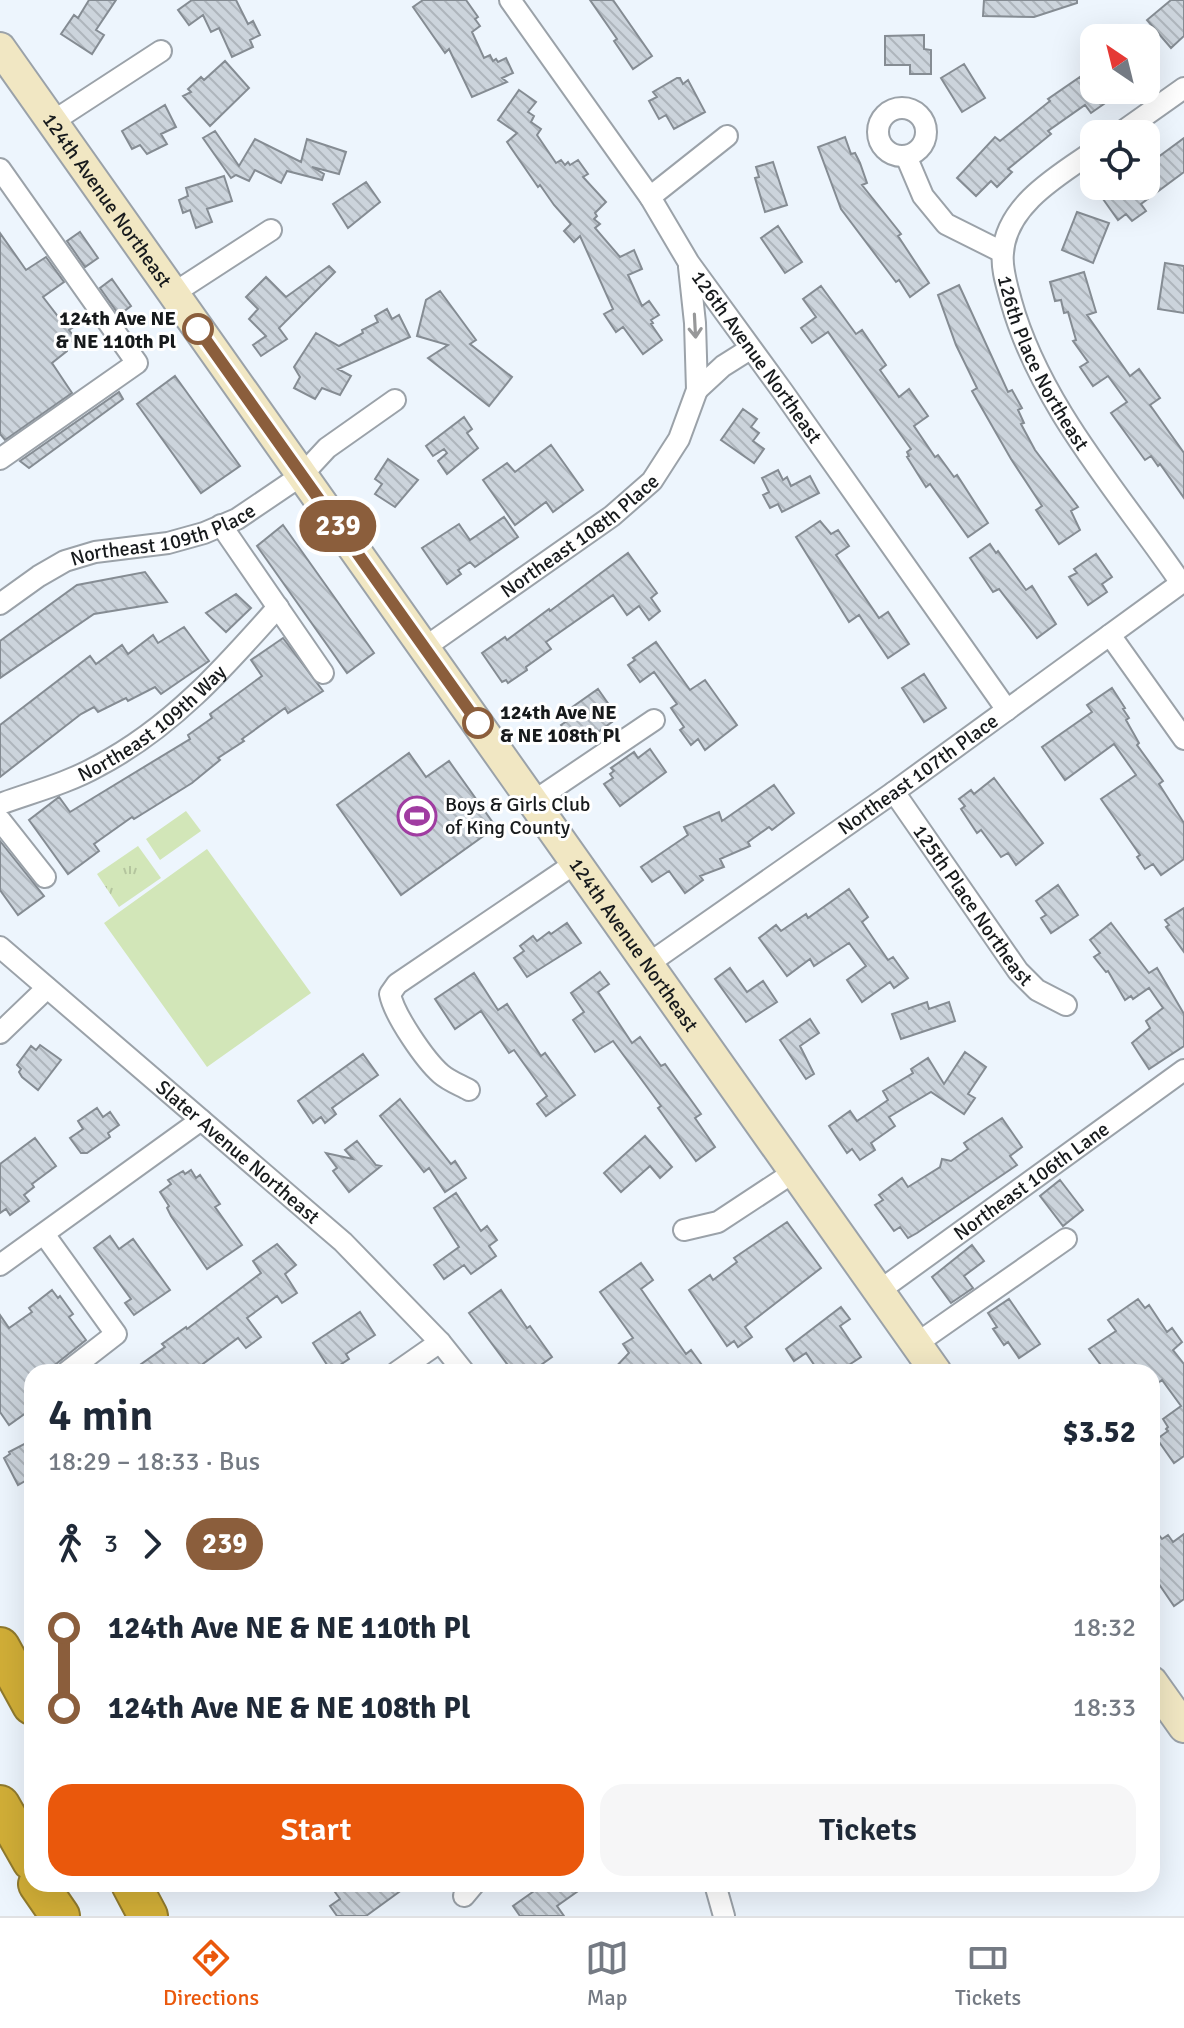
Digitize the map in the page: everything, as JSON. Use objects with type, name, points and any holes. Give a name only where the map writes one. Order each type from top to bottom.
[{"type":"highway","points":[[0,1647],[24,1690]]},
{"type":"highway","points":[[0,1805],[24,1847]]},
{"type":"highway","points":[[0,1830],[24,1864]]},
{"type":"highway","points":[[44,1892],[62,1916]]},
{"type":"highway","points":[[49,1892],[62,1916]]},
{"type":"highway","points":[[135,1892],[148,1916]]},
{"type":"main road","name":"124th Avenue Northeast","points":[[0,48],[930,1364]]},
{"type":"main road","points":[[1160,1693],[1184,1727]]},
{"type":"street","name":"126th Avenue Northeast","points":[[510,0],[650,197],[689,263],[1007,710]]},
{"type":"street","points":[[52,122],[161,51]]},
{"type":"street","points":[[1139,120],[1184,88]]},
{"type":"street","points":[[650,197],[727,136]]},
{"type":"street","name":"126th Place Northeast","points":[[906,156],[923,196],[946,224],[1002,252],[1006,282],[1017,321],[1034,365],[1053,401],[1183,582]]},
{"type":"street","points":[[1002,252],[1010,229],[1024,207],[1046,184],[1080,161]]},
{"type":"street","points":[[0,169],[137,363],[0,459]]},
{"type":"street","points":[[174,293],[271,230]]},
{"type":"street","name":"Northeast 108th Place","points":[[424,648],[612,516],[652,481],[679,439],[697,390],[689,263]]},
{"type":"street","name":"Northeast 108th Place","points":[[697,390],[723,366],[750,349]]},
{"type":"street","name":"Northeast 109th Place","points":[[0,604],[65,561],[95,552],[168,543],[237,519],[302,475],[327,448],[395,400]]},
{"type":"street","points":[[221,525],[323,673]]},
{"type":"street","name":"Northeast 107th Place","points":[[648,964],[894,792],[1183,582]]},
{"type":"street","name":"Northeast 109th Way","points":[[0,804],[98,767],[135,745],[206,688],[278,607]]},
{"type":"street","points":[[1110,635],[1184,739]]},
{"type":"street","points":[[534,801],[654,720]]},
{"type":"street","name":"125th Place Northeast","points":[[894,792],[1018,971],[1037,990],[1066,1005]]},
{"type":"street","points":[[0,820],[45,877]]},
{"type":"street","points":[[469,1090],[442,1075],[431,1063],[392,1006],[390,994],[397,984],[577,862]]},
{"type":"street","name":"Slater Avenue Northeast","points":[[0,947],[343,1242],[458,1364]]},
{"type":"street","points":[[0,1033],[47,988]]},
{"type":"street","name":"Northeast 106th Lane","points":[[879,1291],[1184,1070]]},
{"type":"street","points":[[0,1265],[201,1120]]},
{"type":"street","points":[[684,1230],[718,1222],[794,1172]]},
{"type":"street","points":[[44,1234],[116,1334],[77,1364]]},
{"type":"street","points":[[916,1344],[1066,1239]]},
{"type":"street","points":[[408,1364],[440,1342]]},
{"type":"street","points":[[717,1892],[724,1916]]},
{"type":"green space","points":[[186,811],[201,831],[160,860],[146,839]]},
{"type":"green space","points":[[138,846],[161,878],[119,907],[97,874]]},
{"type":"green space","points":[[207,849],[311,993],[207,1067],[104,923]]},
{"type":"building","points":[[89,0],[116,0],[96,30],[104,35],[92,54],[61,34],[74,15],[78,18]]},
{"type":"building","points":[[192,0],[236,0],[248,24],[253,21],[260,35],[250,40],[253,47],[232,57],[219,28],[211,32],[203,15],[189,25],[178,10]]},
{"type":"building","points":[[423,0],[466,0],[478,17],[475,19],[480,26],[472,32],[484,58],[490,55],[493,61],[496,59],[498,62],[506,58],[513,73],[502,78],[507,82],[472,97],[449,49],[445,53],[413,7]]},
{"type":"building","points":[[590,0],[613,0],[652,56],[633,69]]},
{"type":"building","points":[[984,0],[1077,0],[1077,3],[1034,17],[983,16]]},
{"type":"building","points":[[1171,0],[1184,0],[1184,36],[1171,48],[1160,35],[1160,24],[1150,24],[1147,20]]},
{"type":"building","points":[[924,35],[924,49],[931,50],[931,74],[910,74],[910,65],[885,65],[885,36]]},
{"type":"building","points":[[225,61],[249,88],[210,126],[183,96],[191,92],[188,89],[201,77],[204,80]]},
{"type":"building","points":[[964,64],[985,98],[962,112],[941,78]]},
{"type":"building","points":[[1080,77],[1080,104],[1104,104],[1091,113],[1085,105],[1048,131],[1051,134],[1008,169],[1012,172],[997,187],[991,181],[976,196],[957,178],[995,137],[1000,141],[1050,101],[1048,99]]},
{"type":"building","points":[[677,78],[683,84],[688,80],[705,112],[674,129],[666,115],[659,119],[649,101],[657,97],[653,92]]},
{"type":"building","points":[[519,90],[536,102],[528,112],[534,116],[531,122],[541,129],[537,135],[556,163],[561,160],[565,165],[568,162],[570,165],[578,160],[588,174],[583,177],[606,202],[595,213],[597,216],[594,219],[600,224],[595,228],[620,257],[634,250],[642,269],[628,275],[642,306],[649,301],[659,315],[651,320],[651,324],[662,340],[643,354],[623,327],[616,332],[604,314],[613,309],[580,236],[574,242],[564,231],[571,224],[540,185],[538,187],[507,142],[517,133],[498,120]]},
{"type":"building","points":[[165,105],[176,127],[161,134],[167,144],[147,154],[140,145],[132,149],[122,131]]},
{"type":"building","points":[[215,131],[239,166],[255,139],[301,162],[307,139],[346,152],[339,174],[312,167],[324,174],[322,180],[287,171],[281,183],[255,170],[249,181],[236,175],[231,178],[203,138]]},
{"type":"building","points":[[845,137],[851,154],[855,153],[860,163],[867,183],[862,185],[901,234],[898,236],[929,283],[910,297],[841,209],[818,147]]},
{"type":"building","points":[[1184,138],[1184,172],[1160,190],[1160,156]]},
{"type":"building","points":[[773,162],[787,205],[765,212],[755,178],[759,177],[756,167]]},
{"type":"building","points":[[224,176],[232,201],[207,209],[212,222],[196,228],[190,210],[183,213],[179,200],[188,196],[186,188]]},
{"type":"building","points":[[366,182],[380,202],[348,228],[333,204]]},
{"type":"building","points":[[1104,200],[1146,200],[1141,204],[1146,211],[1132,221],[1126,214],[1118,220]]},
{"type":"building","points":[[1077,212],[1109,223],[1093,263],[1062,250]]},
{"type":"building","points":[[778,226],[802,262],[785,273],[761,238]]},
{"type":"building","points":[[80,232],[98,258],[85,267],[67,241]]},
{"type":"building","points":[[0,233],[26,270],[46,257],[64,282],[43,297],[60,319],[66,314],[75,326],[69,330],[75,338],[66,345],[67,351],[52,363],[72,393],[5,440],[0,434]]},
{"type":"building","points":[[1165,263],[1184,266],[1184,313],[1158,309]]},
{"type":"building","points":[[329,266],[335,272],[279,328],[287,339],[261,356],[253,345],[266,336],[249,319],[258,309],[246,297],[266,277],[286,297]]},
{"type":"building","points":[[1084,272],[1096,312],[1087,315],[1130,376],[1139,369],[1160,398],[1150,405],[1184,453],[1184,498],[1160,464],[1158,466],[1151,456],[1145,460],[1111,413],[1127,402],[1108,376],[1093,386],[1080,367],[1088,362],[1073,341],[1076,340],[1068,312],[1064,313],[1061,300],[1055,301],[1050,282]]},
{"type":"building","points":[[112,279],[131,306],[119,315],[100,288]]},
{"type":"building","points":[[959,285],[1008,392],[1012,390],[1022,408],[1018,410],[1024,423],[1021,424],[1035,450],[1078,507],[1071,511],[1080,530],[1059,544],[1036,510],[1042,506],[972,391],[977,388],[956,345],[938,295]]},
{"type":"building","points":[[821,286],[856,334],[862,330],[886,365],[880,370],[899,397],[909,389],[928,416],[914,426],[935,457],[938,455],[954,477],[957,475],[988,523],[968,537],[930,484],[926,487],[907,457],[911,449],[828,332],[812,343],[801,328],[816,317],[803,299]]},
{"type":"building","points":[[440,291],[476,340],[470,344],[512,377],[489,406],[428,358],[448,345],[417,336],[426,300]]},
{"type":"building","points":[[387,309],[392,319],[399,315],[410,337],[338,369],[351,376],[340,395],[322,388],[315,399],[294,388],[300,377],[294,367],[316,333],[339,346],[378,322],[375,316]]},
{"type":"building","points":[[175,376],[240,466],[201,493],[137,404]]},
{"type":"building","points":[[119,392],[123,399],[29,468],[20,461]]},
{"type":"building","points":[[743,409],[757,419],[751,427],[759,433],[753,441],[764,449],[754,463],[721,440]]},
{"type":"building","points":[[464,417],[472,429],[467,433],[478,448],[447,474],[438,461],[447,453],[444,449],[433,456],[426,446]]},
{"type":"building","points":[[551,445],[583,490],[553,512],[546,502],[515,525],[483,480],[507,463],[515,472]]},
{"type":"building","points":[[388,459],[418,480],[395,507],[375,494],[382,484],[375,479]]},
{"type":"building","points":[[778,470],[783,480],[787,477],[791,486],[810,476],[819,493],[782,512],[778,504],[770,508],[763,495],[769,492],[762,478]]},
{"type":"building","points":[[504,517],[518,537],[475,567],[470,562],[458,570],[461,574],[447,584],[422,548],[459,524],[470,540]]},
{"type":"building","points":[[820,521],[831,534],[838,530],[849,546],[836,555],[879,618],[888,612],[909,644],[888,658],[859,615],[849,622],[796,537]]},
{"type":"building","points":[[283,525],[374,653],[347,673],[257,546]]},
{"type":"building","points":[[990,544],[1026,590],[1032,586],[1056,624],[1037,638],[999,589],[993,592],[970,558]]},
{"type":"building","points":[[628,553],[657,593],[651,598],[660,611],[649,620],[639,606],[627,615],[613,595],[546,642],[551,649],[526,667],[527,670],[508,683],[506,680],[502,682],[482,653],[550,611]]},
{"type":"building","points":[[1096,554],[1112,577],[1102,584],[1107,592],[1088,605],[1069,577],[1077,573],[1074,569]]},
{"type":"building","points":[[145,572],[167,602],[94,614],[0,678],[0,641],[77,585]]},
{"type":"building","points":[[236,594],[251,608],[226,632],[206,613]]},
{"type":"building","points":[[184,627],[209,661],[161,694],[155,687],[98,712],[94,707],[81,714],[0,777],[0,725],[90,656],[96,664],[122,645],[128,654],[153,635],[158,643]]},
{"type":"building","points":[[283,638],[323,691],[288,713],[285,708],[218,758],[220,760],[192,783],[134,819],[132,817],[94,844],[99,851],[68,874],[29,820],[59,797],[70,812],[190,739],[188,735],[212,718],[210,714],[262,676],[251,660]]},
{"type":"building","points":[[656,642],[690,690],[705,680],[737,725],[705,750],[698,739],[691,745],[680,730],[684,727],[671,708],[677,704],[654,672],[640,682],[628,665]]},
{"type":"building","points":[[924,674],[946,708],[924,722],[902,688]]},
{"type":"building","points":[[1112,688],[1125,708],[1129,718],[1126,720],[1139,743],[1137,745],[1163,781],[1159,784],[1184,823],[1184,859],[1161,875],[1153,864],[1145,869],[1137,857],[1140,855],[1101,799],[1136,775],[1114,744],[1065,780],[1042,747],[1092,712],[1087,705]]},
{"type":"building","points":[[598,689],[612,709],[606,713],[612,722],[595,734],[590,727],[571,740],[561,725],[576,715],[571,708]]},
{"type":"building","points":[[650,749],[666,772],[620,806],[604,784],[613,778],[611,768],[634,752],[638,758]]},
{"type":"building","name":"Boys & Girls Club of King County","points":[[409,753],[426,777],[449,761],[496,827],[401,895],[337,805]]},
{"type":"building","points":[[994,778],[1043,843],[1016,865],[1008,853],[1001,857],[981,830],[977,833],[961,809],[965,806],[959,799],[971,790],[974,794]]},
{"type":"building","points":[[774,785],[794,813],[772,830],[769,827],[748,842],[750,846],[720,859],[724,867],[700,876],[703,880],[685,893],[669,871],[652,882],[641,867],[688,835],[684,827],[719,812],[722,821]]},
{"type":"building","points":[[0,841],[44,896],[18,915],[0,890]]},
{"type":"building","points":[[1058,885],[1078,915],[1051,933],[1041,918],[1046,915],[1036,901]]},
{"type":"building","points":[[849,889],[868,917],[862,922],[888,960],[893,957],[908,978],[894,988],[890,982],[862,1002],[847,980],[866,966],[849,943],[814,966],[810,959],[787,976],[759,938],[776,925],[781,931],[806,914],[808,918]]},
{"type":"building","points":[[1184,908],[1184,952],[1166,927],[1169,925],[1165,920]]},
{"type":"building","points":[[567,923],[581,943],[527,977],[514,958],[524,951],[520,946],[533,936],[537,941]]},
{"type":"building","points":[[1111,923],[1149,973],[1157,968],[1184,1014],[1184,1046],[1149,1069],[1132,1043],[1150,1028],[1146,1021],[1163,1008],[1149,988],[1133,999],[1131,996],[1125,1000],[1108,971],[1094,957],[1100,953],[1090,940]]},
{"type":"building","points":[[730,968],[747,992],[763,981],[777,1002],[746,1022],[715,979]]},
{"type":"building","points":[[600,972],[609,984],[598,992],[632,1043],[640,1037],[661,1066],[665,1064],[701,1114],[695,1118],[715,1147],[696,1161],[658,1108],[661,1106],[613,1041],[595,1052],[573,1020],[584,1012],[571,993]]},
{"type":"building","points":[[474,973],[498,1010],[507,1004],[541,1056],[545,1053],[575,1095],[546,1116],[537,1104],[547,1096],[514,1050],[509,1053],[481,1011],[455,1029],[435,999]]},
{"type":"building","points":[[927,1002],[929,1009],[949,1002],[955,1021],[901,1039],[892,1014]]},
{"type":"building","points":[[810,1019],[819,1033],[800,1046],[814,1074],[806,1079],[780,1040]]},
{"type":"building","points":[[40,1045],[61,1060],[38,1090],[22,1077],[17,1065],[31,1046],[36,1050]]},
{"type":"building","points":[[965,1052],[986,1067],[968,1094],[975,1098],[964,1114],[931,1092],[889,1117],[895,1126],[871,1143],[875,1150],[860,1160],[852,1149],[847,1153],[829,1126],[850,1111],[857,1121],[888,1100],[883,1091],[913,1073],[911,1069],[928,1058],[944,1084]]},
{"type":"building","points":[[363,1054],[378,1075],[332,1108],[336,1114],[325,1123],[321,1117],[313,1123],[298,1101]]},
{"type":"building","points":[[400,1099],[451,1164],[455,1161],[466,1178],[445,1192],[429,1168],[424,1172],[380,1116]]},
{"type":"building","points":[[97,1108],[103,1117],[110,1112],[119,1125],[108,1133],[110,1137],[87,1153],[81,1153],[70,1138],[83,1129],[78,1121]]},
{"type":"building","points":[[1002,1118],[1022,1147],[1010,1156],[1017,1165],[908,1238],[900,1227],[894,1231],[875,1205],[883,1200],[879,1195],[902,1178],[908,1187],[940,1167],[942,1159],[951,1161],[968,1149],[964,1143]]},
{"type":"building","points":[[645,1136],[672,1167],[660,1178],[650,1166],[621,1192],[604,1173]]},
{"type":"building","points":[[35,1138],[56,1166],[32,1184],[34,1187],[24,1195],[29,1201],[10,1215],[6,1209],[0,1213],[0,1164]]},
{"type":"building","points":[[357,1141],[376,1165],[381,1166],[349,1192],[333,1171],[337,1168],[326,1153],[353,1159],[345,1150]]},
{"type":"building","points":[[191,1170],[196,1178],[200,1175],[220,1204],[215,1207],[242,1245],[207,1269],[171,1216],[160,1192],[171,1184],[168,1180]]},
{"type":"building","points":[[1060,1180],[1083,1210],[1063,1226],[1040,1196]]},
{"type":"building","points":[[456,1193],[481,1231],[487,1226],[497,1240],[489,1246],[496,1256],[471,1274],[464,1265],[444,1279],[434,1265],[459,1247],[434,1208]]},
{"type":"building","points":[[787,1222],[821,1268],[745,1327],[752,1337],[738,1347],[734,1341],[727,1346],[689,1290],[710,1275],[713,1280],[737,1262],[734,1258]]},
{"type":"building","points":[[110,1236],[119,1249],[133,1239],[170,1290],[134,1315],[125,1303],[131,1299],[94,1248]]},
{"type":"building","points":[[277,1244],[296,1265],[285,1274],[297,1293],[282,1303],[277,1296],[247,1318],[261,1337],[246,1348],[238,1338],[203,1364],[141,1364],[165,1347],[162,1344],[261,1273],[253,1261]]},
{"type":"building","points":[[972,1245],[984,1261],[964,1276],[973,1288],[951,1303],[932,1277]]},
{"type":"building","points":[[641,1263],[653,1280],[641,1289],[686,1354],[691,1350],[701,1364],[619,1364],[629,1353],[623,1344],[633,1338],[600,1292]]},
{"type":"building","points":[[52,1290],[73,1314],[69,1317],[86,1340],[56,1364],[24,1364],[24,1414],[9,1425],[0,1412],[0,1315],[9,1328],[32,1312],[29,1308]]},
{"type":"building","points":[[501,1290],[552,1357],[542,1364],[507,1364],[469,1313]]},
{"type":"building","points":[[1009,1299],[1040,1344],[1019,1358],[1008,1342],[1004,1345],[993,1329],[997,1327],[988,1313]]},
{"type":"building","points":[[1138,1299],[1145,1308],[1149,1305],[1167,1332],[1172,1328],[1182,1342],[1173,1350],[1184,1364],[1184,1456],[1174,1463],[1160,1443],[1160,1437],[1168,1431],[1163,1419],[1181,1406],[1162,1380],[1160,1382],[1160,1364],[1100,1364],[1089,1349],[1116,1331],[1108,1320]]},
{"type":"building","points":[[841,1307],[850,1319],[840,1326],[861,1357],[850,1364],[814,1364],[806,1353],[794,1361],[786,1349]]},
{"type":"building","points":[[360,1312],[375,1335],[346,1354],[349,1359],[342,1364],[326,1364],[313,1343]]},
{"type":"building","points":[[24,1444],[24,1482],[18,1485],[4,1458]]},
{"type":"building","points":[[1184,1534],[1184,1599],[1174,1606],[1160,1586],[1160,1536],[1162,1539],[1168,1535],[1173,1542]]},
{"type":"building","points":[[335,1892],[399,1892],[366,1916],[337,1916],[330,1906],[340,1899]]},
{"type":"building","points":[[533,1892],[577,1892],[557,1906],[564,1916],[520,1916],[513,1906]]},
{"type":"bus line","name":"239","points":[[198,329],[478,723]]},
{"type":"place","name":"124th Ave NE & NE 110th Pl","points":[[198,329]]},
{"type":"place","name":"124th Ave NE & NE 108th Pl","points":[[478,723]]},
{"type":"place","name":"Boys & Girls Club of King County","points":[[417,816]]}]
